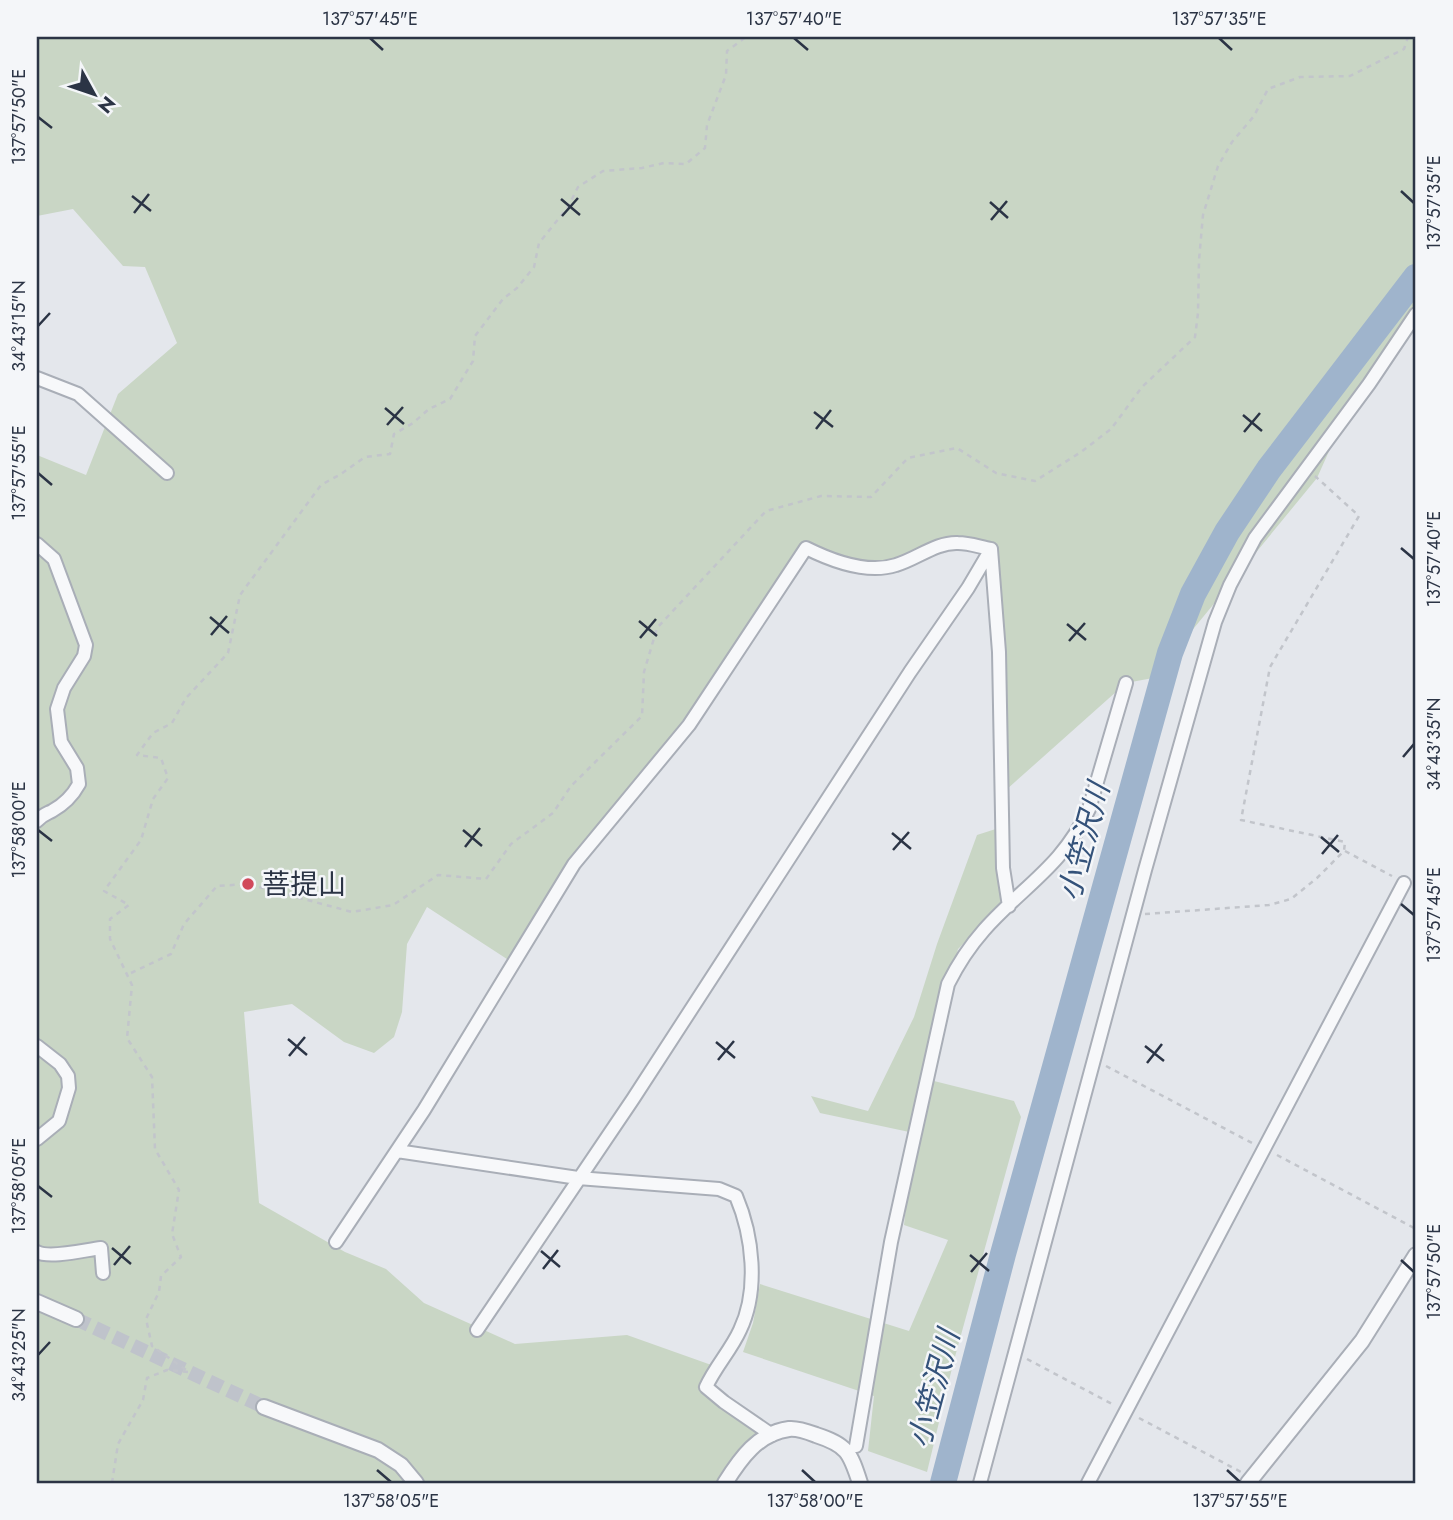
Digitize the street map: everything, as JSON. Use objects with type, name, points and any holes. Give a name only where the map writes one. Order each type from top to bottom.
[{"type":"street","points":[[980,1483],[1215,622],[1230,585],[1255,538],[1308,469],[1416,314]]},
{"type":"street","points":[[37,378],[78,394],[167,473]]},
{"type":"street","points":[[335,1242],[397,1151],[574,864],[689,725],[806,548],[822,556],[876,569],[897,565],[945,544],[960,542],[991,549]]},
{"type":"street","points":[[37,544],[54,559],[86,645],[84,656],[64,688],[57,709],[61,742],[76,768],[79,784],[71,796],[37,821]]},
{"type":"street","points":[[991,549],[999,652],[1003,867],[1009,906]]},
{"type":"street","points":[[477,1330],[633,1098],[991,549]]},
{"type":"street","points":[[856,1447],[891,1242],[948,984],[968,949],[985,928],[1054,864],[1081,828],[1090,809],[1126,683]]},
{"type":"street","points":[[1088,1483],[1404,883]]},
{"type":"street","points":[[37,1045],[60,1063],[68,1076],[69,1088],[60,1121],[37,1139]]},
{"type":"street","points":[[397,1151],[578,1178],[719,1189],[736,1196],[743,1212],[750,1246],[751,1285],[741,1329],[706,1387],[772,1435]]},
{"type":"street","points":[[37,1252],[41,1255],[52,1255],[101,1248],[103,1273]]},
{"type":"street","points":[[1248,1483],[1362,1341],[1416,1255]]},
{"type":"street","points":[[37,1302],[76,1319]]},
{"type":"street","points":[[264,1407],[378,1450],[401,1465],[415,1483]]},
{"type":"street","points":[[725,1483],[740,1460],[761,1438],[790,1428],[839,1443],[853,1462],[860,1483]]},
{"type":"path","points":[[112,1483],[118,1444],[143,1400],[147,1378],[167,1370],[189,1372],[152,1346],[146,1319],[159,1292],[161,1276],[181,1257],[173,1234],[179,1190],[155,1149],[152,1077],[127,1038],[132,985],[110,939],[110,919],[129,905],[104,891],[141,840],[153,799],[168,778],[161,758],[137,755],[153,733],[172,723],[186,698],[228,653],[240,596],[321,485],[365,457],[390,454],[394,434],[429,409],[450,399],[473,361],[475,336],[503,299],[517,288],[534,267],[539,243],[568,207],[578,187],[603,171],[664,163],[686,164],[705,148],[707,125],[726,75],[727,51],[746,37]]},
{"type":"path","points":[[1133,915],[1269,905],[1291,899],[1345,851],[1345,842],[1241,820],[1270,667],[1359,516],[1308,469]]},
{"type":"path","points":[[1345,851],[1404,883]]},
{"type":"green space","points":[[37,37],[1416,37],[1416,319],[1330,449],[1317,478],[1153,678],[1126,683],[1006,790],[991,549],[948,543],[876,569],[806,548],[689,725],[574,864],[513,963],[427,907],[407,944],[402,1012],[394,1037],[374,1053],[344,1042],[292,1004],[244,1012],[259,1203],[345,1252],[386,1269],[424,1303],[515,1344],[627,1335],[717,1367],[706,1387],[768,1431],[721,1483],[37,1483],[37,455],[86,475],[118,394],[177,343],[145,267],[123,266],[73,209],[37,216]]},
{"type":"green space","points":[[1002,827],[1008,900],[958,949],[926,1079],[1014,1101],[1021,1117],[953,1364],[927,1472],[868,1451],[874,1396],[743,1352],[753,1323],[760,1284],[909,1331],[948,1240],[904,1225],[914,1133],[820,1113],[811,1096],[868,1111],[914,1017],[937,944],[977,835]]},
{"type":"waterway","name":"小笠沢川","points":[[943,1483],[1003,1254],[1170,653],[1193,594],[1227,532],[1269,469],[1416,277]]},
{"type":"tunnel","points":[[76,1319],[264,1407]]},
{"type":"place","name":"菩提山","points":[[248,884]]}]
